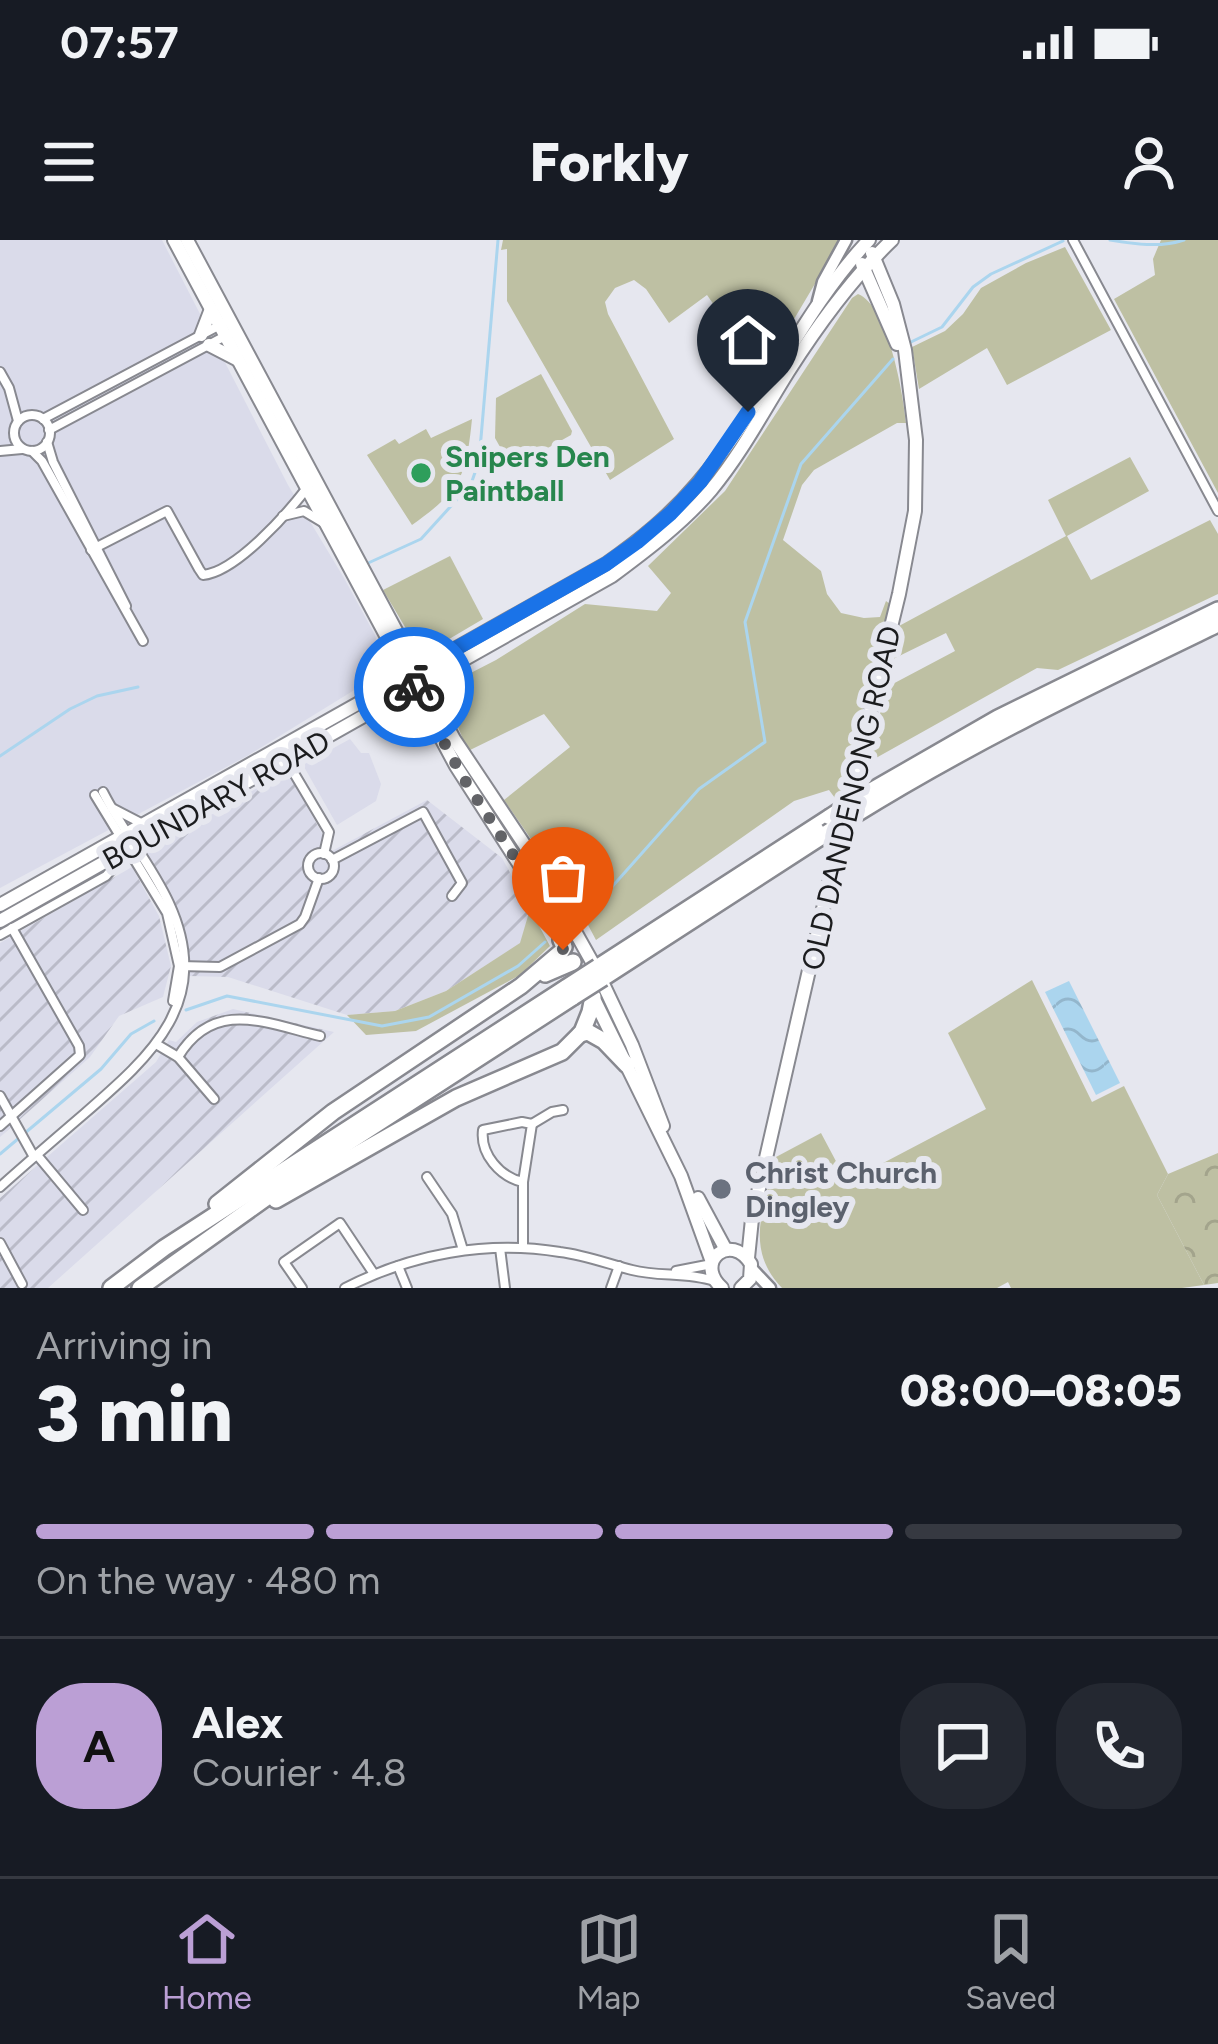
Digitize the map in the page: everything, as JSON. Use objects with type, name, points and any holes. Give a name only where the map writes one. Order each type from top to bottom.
[{"type":"highway","points":[[140,1288],[598,971],[855,808],[1010,712],[1218,610]]},
{"type":"highway","points":[[855,808],[1019,720],[1218,624]]},
{"type":"highway","points":[[111,1288],[333,1112],[521,986],[562,951],[562,940]]},
{"type":"highway","points":[[521,986],[573,962]]},
{"type":"highway","points":[[164,1248],[570,992]]},
{"type":"highway","points":[[208,1237],[456,1098],[562,1052],[580,1034],[593,998]]},
{"type":"highway","points":[[580,1034],[596,1035],[627,1065]]},
{"type":"main road","points":[[174,240],[211,308],[228,328],[239,360],[395,654],[416,679]]},
{"type":"main road","points":[[187,240],[228,328],[416,679],[536,862],[598,971],[675,1151],[729,1250],[750,1263],[770,1288]]},
{"type":"main road","points":[[818,301],[823,282],[848,240]]},
{"type":"main road","name":"OLD DANDENONG ROAD","points":[[848,240],[864,244],[879,299],[909,373]]},
{"type":"main road","name":"BOUNDARY ROAD","points":[[6,924],[124,846],[362,702],[464,660],[612,576],[672,529],[711,490],[848,287],[892,240]]},
{"type":"main road","name":"BOUNDARY ROAD","points":[[0,905],[124,846],[145,824],[284,751],[309,748],[394,700],[416,679],[606,564],[655,527],[700,482],[818,301],[864,244]]},
{"type":"main road","name":"OLD DANDENONG ROAD","points":[[746,1287],[752,1219],[914,511],[909,373],[896,314],[869,263]]},
{"type":"main road","points":[[848,287],[862,288],[879,299]]},
{"type":"main road","points":[[211,308],[205,340],[239,360]]},
{"type":"main road","points":[[362,702],[366,689],[395,654]]},
{"type":"main road","points":[[464,660],[432,705],[435,726],[521,867],[627,1065],[692,1200],[719,1286]]},
{"type":"main road","points":[[394,700],[435,726]]},
{"type":"main road","points":[[573,962],[598,971]]},
{"type":"main road","points":[[593,998],[598,971]]},
{"type":"main road","name":"OLD DANDENONG ROAD","points":[[712,1263],[729,1250],[752,1219]]},
{"type":"street","points":[[1073,240],[1218,512]]},
{"type":"street","points":[[43,419],[228,328]]},
{"type":"street","points":[[49,430],[205,340]]},
{"type":"street","points":[[0,372],[49,430],[53,462],[118,600],[143,640]]},
{"type":"street","points":[[0,450],[19,421],[9,388]]},
{"type":"street","points":[[19,421],[33,415]]},
{"type":"street","points":[[14,434],[19,445],[42,461],[94,548]]},
{"type":"street","points":[[0,450],[41,448],[47,442]]},
{"type":"street","points":[[94,548],[166,512],[203,575],[210,576],[232,563],[284,516],[307,488]]},
{"type":"street","points":[[284,516],[307,512],[325,524]]},
{"type":"street","points":[[284,751],[329,832],[328,857],[332,873],[319,878],[311,874],[309,861],[315,854],[328,857],[423,812],[462,883],[452,896]]},
{"type":"street","points":[[145,824],[110,807],[99,794],[124,846],[167,913],[182,966]]},
{"type":"street","points":[[0,1187],[134,1071],[177,1006],[182,942],[169,902],[124,846],[110,807]]},
{"type":"street","points":[[182,966],[220,967],[300,924],[319,878]]},
{"type":"street","points":[[0,935],[6,924]]},
{"type":"street","points":[[0,1126],[78,1058],[80,1051],[6,924]]},
{"type":"street","points":[[178,1057],[201,1028],[237,1017],[320,1036]]},
{"type":"street","points":[[156,1044],[178,1057],[214,1099]]},
{"type":"street","points":[[0,1096],[27,1146],[83,1210]]},
{"type":"street","points":[[524,1182],[496,1169],[481,1134],[486,1128],[532,1124],[563,1110]]},
{"type":"street","points":[[523,1248],[524,1182],[532,1124]]},
{"type":"street","points":[[427,1177],[456,1221],[463,1250]]},
{"type":"street","points":[[302,1288],[284,1262],[340,1223],[374,1274]]},
{"type":"street","points":[[0,1243],[22,1284]]},
{"type":"street","points":[[345,1288],[398,1265],[500,1247],[580,1255],[645,1273],[712,1263]]},
{"type":"street","points":[[500,1247],[505,1288]]},
{"type":"street","points":[[398,1265],[407,1288]]},
{"type":"street","points":[[610,1288],[619,1266]]},
{"type":"street","points":[[668,1273],[719,1286]]},
{"type":"shaded area","points":[[0,240],[162,240],[288,485],[375,635],[381,659],[380,666],[356,689],[247,756],[0,888]]},
{"type":"shaded area","points":[[350,739],[361,753],[369,753],[381,784],[376,801],[337,825],[303,765]]},
{"type":"shaded area","points":[[287,771],[332,851],[427,800],[502,858],[530,909],[521,943],[446,991],[395,1011],[347,1015],[228,977],[189,976],[176,909],[145,852]]},
{"type":"shaded area","points":[[132,867],[159,916],[171,966],[163,997],[119,1016],[90,1057],[0,1137],[0,943]]},
{"type":"shaded area","points":[[233,1009],[334,1032],[48,1288],[0,1288],[0,1198],[156,1062],[169,1040],[176,1042],[197,1022]]},
{"type":"green space","points":[[503,240],[841,240],[762,373],[707,295],[669,323],[646,289],[634,280],[615,288],[605,302],[608,314],[674,439],[610,480],[507,301]]},
{"type":"green space","points":[[1161,240],[1218,240],[1218,493],[1114,299],[1155,275],[1153,259]]},
{"type":"green space","points":[[1065,247],[1111,330],[1007,385],[987,348],[919,389],[912,347],[945,331],[981,288]]},
{"type":"green space","points":[[858,294],[869,302],[886,332],[906,423],[897,423],[814,470],[802,485],[783,540],[821,571],[827,594],[841,613],[880,617],[886,601],[890,604],[846,797],[838,802],[829,790],[794,801],[596,940],[504,800],[570,747],[544,714],[468,751],[447,701],[448,692],[459,679],[585,604],[657,611],[671,593],[648,566],[725,491]]},
{"type":"green space","name":"Snipers Den Paintball","points":[[541,374],[571,435],[512,468],[495,438],[496,398]]},
{"type":"green space","name":"Snipers Den Paintball","points":[[472,419],[458,481],[412,525],[367,455],[395,439],[399,444],[426,429],[431,438]]},
{"type":"green space","points":[[1130,457],[1149,491],[1067,536],[1091,580],[1210,520],[1218,534],[1218,594],[1058,670],[1037,668],[867,763],[887,687],[955,651],[946,633],[891,660],[899,626],[1066,536],[1048,500]]},
{"type":"green space","points":[[450,556],[483,619],[439,645],[421,649],[383,590]]},
{"type":"green space","points":[[530,909],[550,946],[520,975],[416,1031],[366,1035],[347,1015],[395,1011],[446,991],[520,943]]},
{"type":"green space","points":[[1032,980],[1092,1102],[1124,1086],[1168,1174],[1157,1195],[1204,1285],[1011,1288],[1008,1282],[997,1288],[782,1288],[770,1273],[760,1242],[776,1157],[821,1133],[847,1182],[986,1109],[948,1033]]},
{"type":"green space","points":[[1218,1153],[1218,1283],[1204,1285],[1157,1195],[1168,1174]]},
{"type":"water","points":[[1069,981],[1120,1083],[1096,1095],[1045,992]]},
{"type":"waterway","points":[[366,564],[421,539],[471,484],[479,461],[498,240]]},
{"type":"waterway","points":[[1110,240],[1156,245],[1184,240]]},
{"type":"waterway","points":[[911,342],[942,327],[973,287],[991,274],[1063,241]]},
{"type":"waterway","points":[[581,918],[699,789],[765,742],[745,622],[801,464],[893,359]]},
{"type":"waterway","points":[[0,756],[70,709],[97,696],[138,687]]},
{"type":"waterway","points":[[186,1010],[227,996],[382,1026],[429,1017],[518,966],[545,942]]},
{"type":"waterway","points":[[0,1154],[101,1069],[131,1034],[154,1021]]},
{"type":"way so far","points":[[414,687],[464,779],[521,867],[562,940],[563,950]]},
{"type":"place","name":"Snipers Den Paintball","points":[[421,473]]},
{"type":"place","name":"Christ Church Dingley","points":[[721,1189]]},
{"type":"route","points":[[414,687],[407,676],[637,542],[700,482],[748,412]]}]
